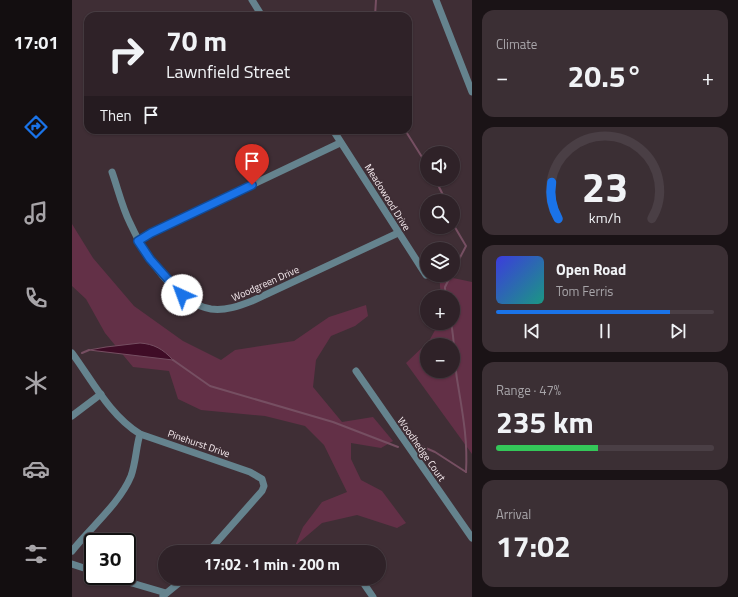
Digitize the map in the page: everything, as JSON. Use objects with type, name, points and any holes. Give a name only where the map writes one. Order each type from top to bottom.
[{"type":"street","points":[[252,0],[260,12]]},
{"type":"street","points":[[436,0],[472,92]]},
{"type":"street","name":"Meadowood Drive","points":[[335,134],[420,266]]},
{"type":"street","points":[[138,241],[151,233],[340,143]]},
{"type":"street","name":"Woodgreen Drive","points":[[112,172],[129,222],[138,241],[150,259],[182,295],[201,307],[221,309],[236,307],[252,301],[398,233]]},
{"type":"street","name":"Pinehurst Drive","points":[[72,353],[101,394],[128,426],[140,434],[250,472],[262,479],[264,486],[262,491],[214,545]]},
{"type":"street","name":"Woodhedge Court","points":[[356,371],[472,538]]},
{"type":"street","points":[[72,416],[101,394]]},
{"type":"street","points":[[72,551],[128,483],[133,469],[140,434]]},
{"type":"street","points":[[72,564],[84,568]]},
{"type":"street","points":[[135,585],[164,595],[176,585]]},
{"type":"street","points":[[365,585],[373,597]]},
{"type":"shaded area","points":[[72,224],[93,258],[134,306],[183,341],[221,360],[235,350],[294,341],[329,317],[366,305],[368,316],[355,326],[331,336],[316,360],[313,387],[342,422],[373,417],[393,441],[381,448],[351,443],[351,459],[361,480],[382,491],[406,523],[397,528],[357,515],[322,523],[295,545],[303,527],[322,502],[347,492],[324,445],[305,426],[265,416],[201,410],[178,399],[169,371],[133,367],[105,333],[86,299],[72,286]]},
{"type":"shaded area","points":[[460,279],[472,282],[472,454],[406,363],[420,350],[420,378],[460,378],[460,338],[431,338],[435,330],[460,330],[460,290],[440,290],[440,282],[460,282]]},
{"type":"shaded area","points":[[140,343],[158,348],[173,360],[89,350],[106,347]]},
{"type":"waterway","points":[[375,12],[376,0]]},
{"type":"waterway","points":[[408,134],[420,154]]},
{"type":"waterway","points":[[438,186],[442,194]]},
{"type":"waterway","points":[[459,234],[466,246],[460,258]]},
{"type":"waterway","points":[[445,290],[448,282]]},
{"type":"waterway","points":[[452,330],[456,372],[463,413],[466,472]]},
{"type":"waterway","points":[[82,353],[89,350]]},
{"type":"waterway","points":[[173,360],[210,386],[333,422],[398,447]]},
{"type":"waterway","points":[[414,443],[435,452],[466,472]]},
{"type":"route","points":[[182,295],[150,259],[138,241],[151,233],[252,185]]}]
